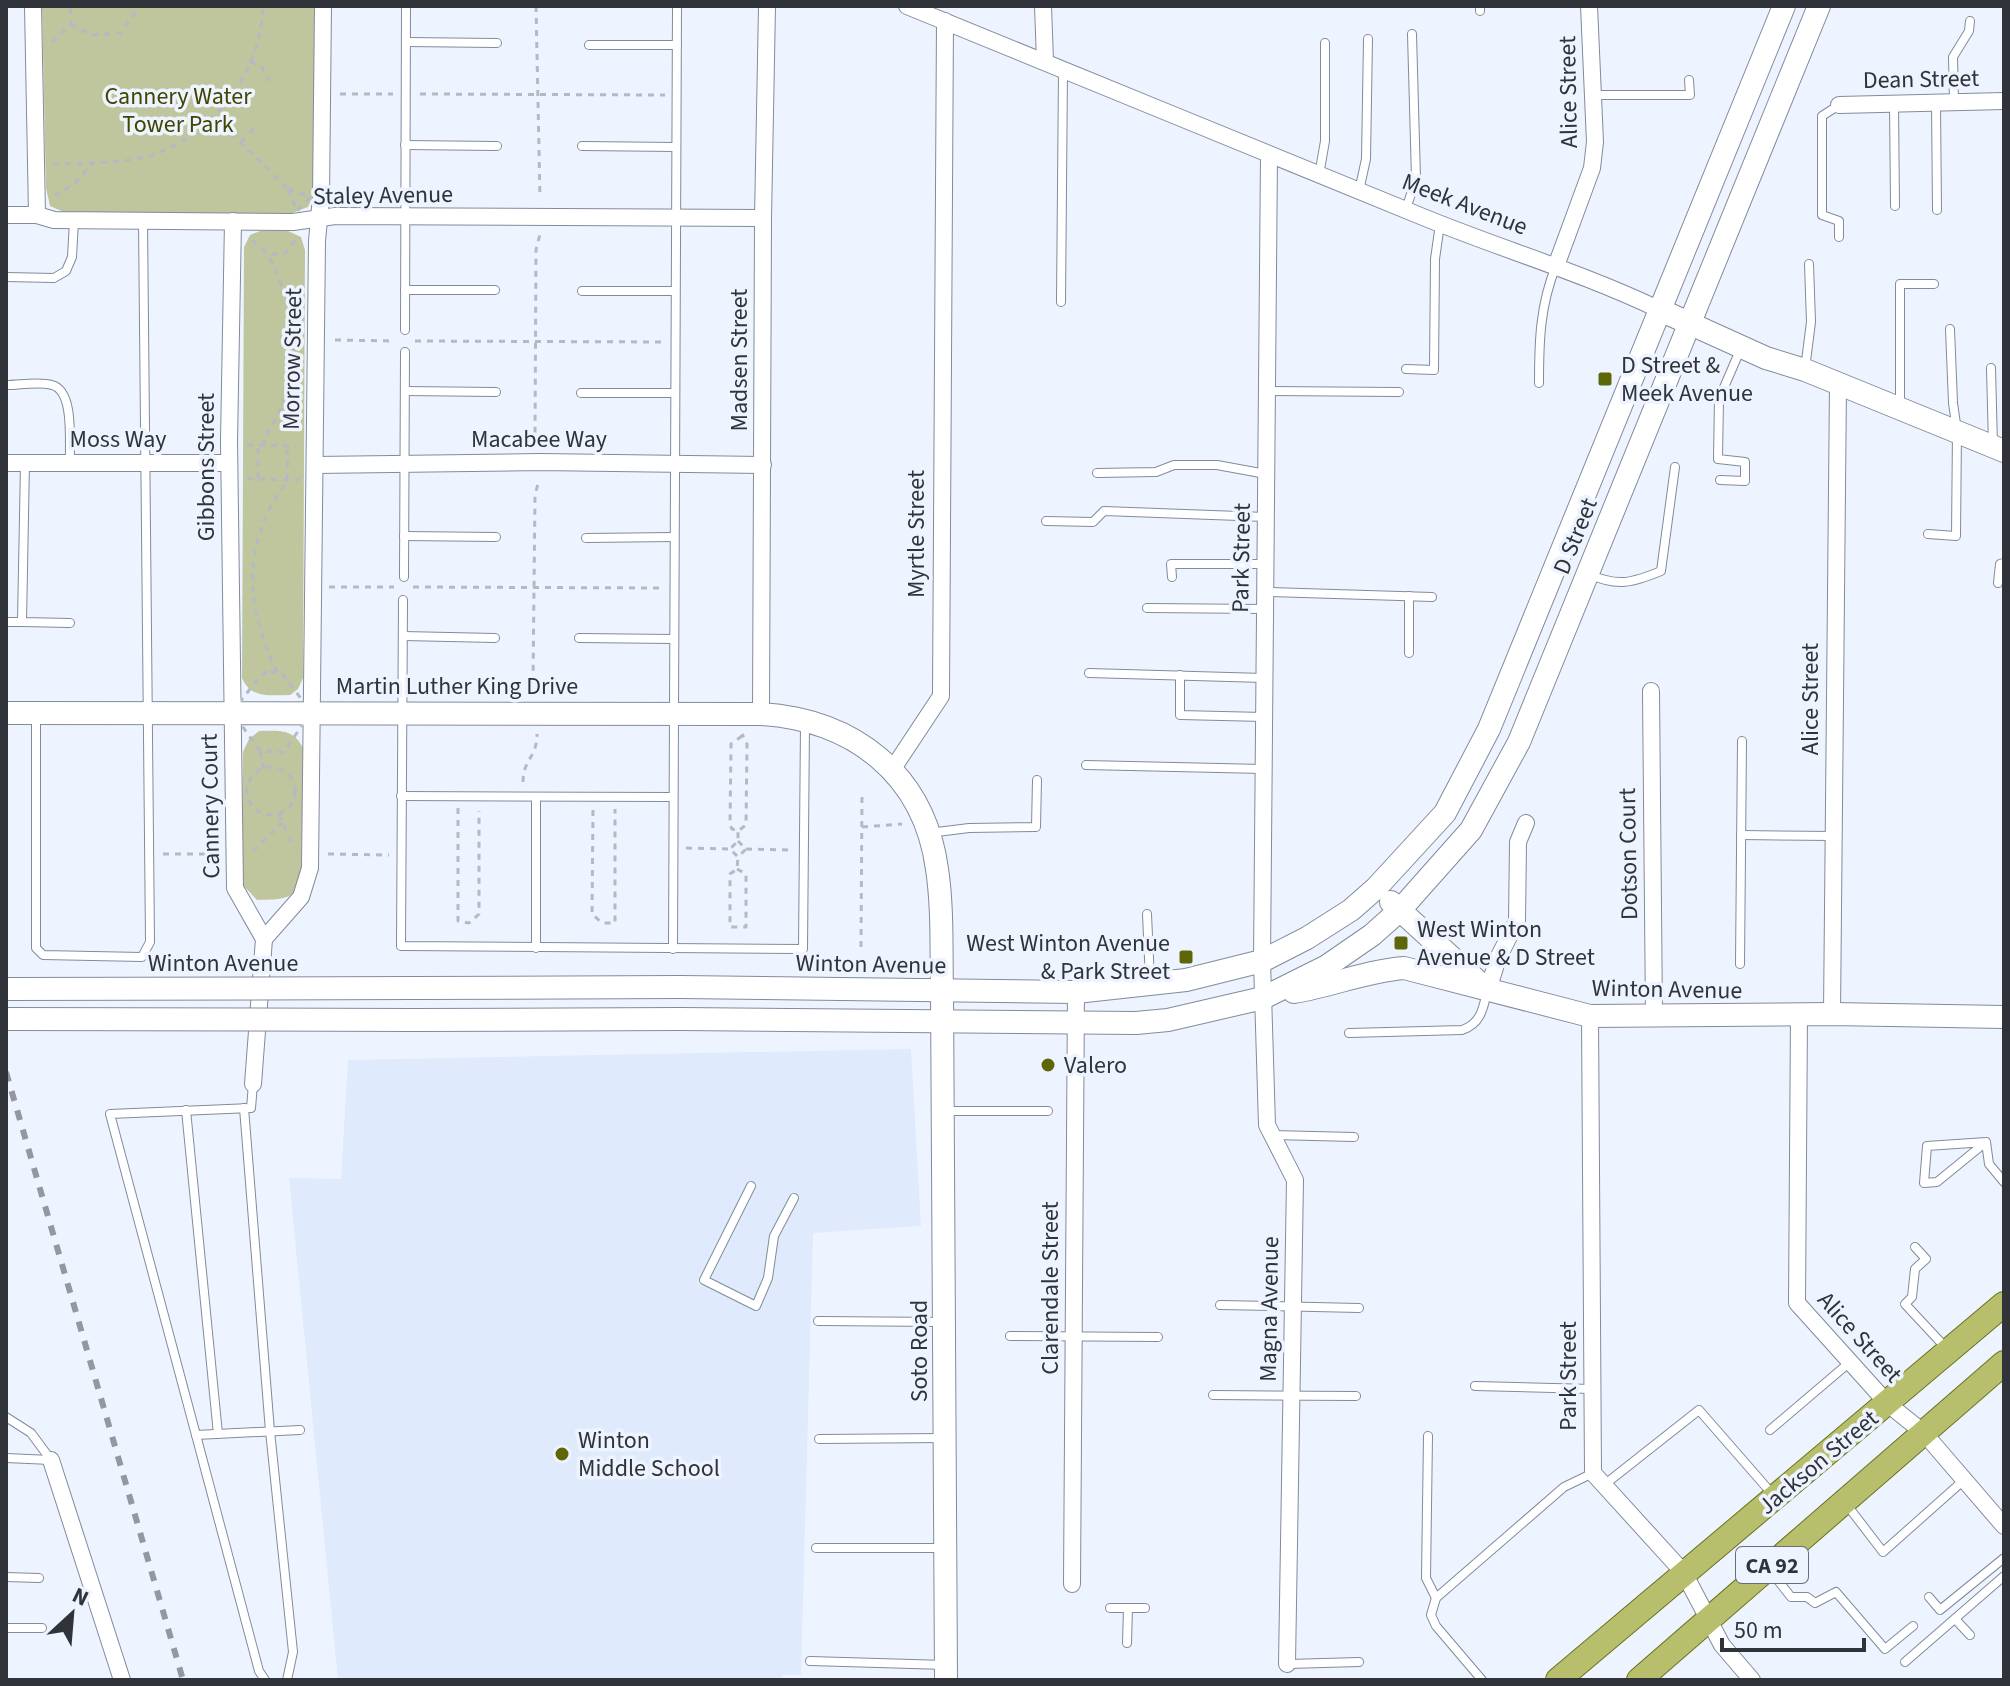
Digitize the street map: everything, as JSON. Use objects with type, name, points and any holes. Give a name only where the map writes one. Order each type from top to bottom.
[{"type":"main road","name":"D Street","points":[[1376,888],[1445,813],[1489,729],[1784,6]]},
{"type":"main road","name":"D Street","points":[[1268,996],[1327,966],[1372,935],[1400,910],[1471,830],[1519,742],[1819,6]]},
{"type":"main road","name":"Meek Avenue","points":[[1660,310],[1741,347],[1999,448]]},
{"type":"main road","name":"Martin Luther King Drive","points":[[6,713],[761,714],[805,719],[834,729],[873,751],[892,770]]},
{"type":"main road","points":[[892,770],[909,793],[926,828],[939,883],[941,1022]]},
{"type":"main road","name":"Winton Avenue","points":[[6,989],[680,987],[1076,992],[1150,986],[1262,961],[1307,938],[1351,910],[1376,888],[1488,990],[1590,1016],[1832,1014],[2004,1017]]},
{"type":"main road","points":[[6,1019],[680,1019],[1076,1024],[1168,1020],[1268,996],[1324,987],[1382,970],[1404,968],[1488,990]]},
{"type":"main road","name":"Soto Road","points":[[941,1022],[946,1672]]},
{"type":"main road","name":"Jackson Street","points":[[1558,1680],[2004,1304]]},
{"type":"main road","name":"Jackson Street","points":[[1639,1680],[2004,1363]]},
{"type":"street","points":[[33,6],[37,215]]},
{"type":"street","name":"Morrow Street","points":[[311,712],[323,6]]},
{"type":"street","name":"Madsen Street","points":[[761,714],[767,6]]},
{"type":"street","name":"Meek Avenue","points":[[907,6],[1269,155],[1440,224],[1556,266],[1660,310]]},
{"type":"street","points":[[1043,6],[1045,61]]},
{"type":"street","name":"Alice Street","points":[[1556,266],[1592,168],[1595,142],[1589,6]]},
{"type":"street","name":"Myrtle Street","points":[[892,770],[941,696],[945,21]]},
{"type":"street","name":"Dean Street","points":[[1839,105],[2004,101]]},
{"type":"street","name":"Park Street","points":[[1262,961],[1269,155]]},
{"type":"street","name":"Staley Avenue","points":[[6,215],[37,215],[74,221],[293,222],[335,216],[763,218]]},
{"type":"street","name":"Gibbons Street","points":[[232,712],[229,445],[233,221]]},
{"type":"street","name":"Alice Street","points":[[1832,1014],[1838,384]]},
{"type":"street","name":"Moss Way","points":[[6,463],[144,463],[229,471]]},
{"type":"street","name":"Macabee Way","points":[[315,472],[404,464],[763,465]]},
{"type":"street","name":"Dotson Court","points":[[1651,691],[1654,1017]]},
{"type":"street","name":"Cannery Court","points":[[232,712],[235,888],[264,939]]},
{"type":"street","points":[[253,1084],[264,939],[301,897],[310,868],[311,712]]},
{"type":"street","points":[[1488,990],[1498,958],[1517,921],[1518,842],[1526,823]]},
{"type":"street","name":"Magna Avenue","points":[[1262,961],[1268,996],[1267,1125],[1295,1180],[1287,1664]]},
{"type":"street","name":"Clarendale Street","points":[[1072,1584],[1076,992]]},
{"type":"street","name":"Alice Street","points":[[1799,1015],[1797,1303],[1888,1404],[1924,1433],[2004,1526]]},
{"type":"street","name":"Park Street","points":[[1590,1016],[1592,1389],[1598,1479]]},
{"type":"street","points":[[51,1460],[122,1680]]},
{"type":"street","points":[[1598,1479],[1684,1573],[1722,1645],[1752,1680]]},
{"type":"lane","points":[[405,330],[406,6]]},
{"type":"lane","points":[[673,949],[677,6]]},
{"type":"lane","points":[[1937,210],[1945,102],[1953,57],[1969,31],[1970,21]]},
{"type":"lane","points":[[1406,210],[1416,179],[1412,34]]},
{"type":"lane","points":[[1359,191],[1366,159],[1368,39]]},
{"type":"lane","points":[[406,42],[497,43]]},
{"type":"lane","points":[[1319,175],[1325,141],[1325,43]]},
{"type":"lane","points":[[589,45],[677,45]]},
{"type":"lane","points":[[1061,302],[1063,69]]},
{"type":"lane","points":[[1593,95],[1690,95],[1689,80]]},
{"type":"lane","points":[[1894,103],[1895,206]]},
{"type":"lane","points":[[1839,105],[1822,116],[1822,215],[1839,221],[1839,237]]},
{"type":"lane","points":[[405,145],[497,146]]},
{"type":"lane","points":[[582,146],[676,147]]},
{"type":"lane","points":[[6,277],[54,278],[66,271],[72,257],[74,221]]},
{"type":"lane","points":[[36,713],[36,948],[43,955],[142,957],[150,942],[143,221]]},
{"type":"lane","points":[[1406,369],[1434,370],[1435,259],[1440,224]]},
{"type":"lane","points":[[1805,370],[1811,322],[1809,264]]},
{"type":"lane","points":[[1539,383],[1539,331],[1546,290],[1556,266]]},
{"type":"lane","points":[[1900,408],[1900,284],[1934,284]]},
{"type":"lane","points":[[405,290],[495,290]]},
{"type":"lane","points":[[582,291],[675,291]]},
{"type":"lane","points":[[1928,534],[1956,536],[1957,431],[1950,329]]},
{"type":"lane","points":[[1720,480],[1745,481],[1745,462],[1718,459],[1719,399],[1741,347]]},
{"type":"lane","points":[[404,577],[405,352]]},
{"type":"lane","points":[[1991,368],[1999,448]]},
{"type":"lane","points":[[6,385],[53,385],[63,392],[68,402],[70,463]]},
{"type":"lane","points":[[405,391],[496,392]]},
{"type":"lane","points":[[1267,391],[1399,392]]},
{"type":"lane","points":[[581,393],[675,393]]},
{"type":"lane","points":[[22,622],[25,463]]},
{"type":"lane","points":[[1097,473],[1156,472],[1174,465],[1203,465],[1266,474]]},
{"type":"lane","points":[[1588,574],[1604,581],[1630,583],[1661,571],[1675,467]]},
{"type":"lane","points":[[1046,521],[1093,522],[1104,511],[1266,517]]},
{"type":"lane","points":[[404,536],[496,537]]},
{"type":"lane","points":[[586,538],[674,537]]},
{"type":"lane","points":[[1998,583],[2000,564],[2004,563]]},
{"type":"lane","points":[[1172,577],[1171,564],[1265,564]]},
{"type":"lane","points":[[1409,596],[1409,653]]},
{"type":"lane","points":[[1147,608],[1265,601],[1432,597]]},
{"type":"lane","points":[[403,600],[401,946],[803,949],[805,719]]},
{"type":"lane","points":[[6,622],[70,623]]},
{"type":"lane","points":[[403,636],[495,638]]},
{"type":"lane","points":[[579,638],[673,639]]},
{"type":"lane","points":[[1089,673],[1264,678]]},
{"type":"lane","points":[[1180,675],[1180,715],[1264,717]]},
{"type":"lane","points":[[1740,964],[1742,741]]},
{"type":"lane","points":[[1086,765],[1263,769]]},
{"type":"lane","points":[[926,828],[1036,827],[1037,780]]},
{"type":"lane","points":[[401,796],[672,797]]},
{"type":"lane","points":[[536,797],[536,948]]},
{"type":"lane","points":[[1741,835],[1833,836]]},
{"type":"lane","points":[[1147,914],[1150,986]]},
{"type":"lane","points":[[1349,1033],[1462,1030],[1473,1026],[1482,1013],[1488,990]]},
{"type":"lane","points":[[253,1084],[251,1108],[110,1114],[259,1671],[265,1680]]},
{"type":"lane","points":[[244,1108],[270,1431],[293,1652],[287,1680]]},
{"type":"lane","points":[[186,1110],[218,1434]]},
{"type":"lane","points":[[942,1111],[1048,1111]]},
{"type":"lane","points":[[1272,1135],[1354,1137]]},
{"type":"lane","points":[[1986,1142],[1937,1182],[1924,1183],[1927,1146],[1986,1142]]},
{"type":"lane","points":[[1986,1142],[1989,1164],[2004,1182]]},
{"type":"lane","points":[[751,1186],[704,1280],[756,1306],[768,1278],[774,1236],[794,1198]]},
{"type":"lane","points":[[1915,1247],[1926,1259],[1915,1269],[1912,1297],[1905,1304],[1949,1351]]},
{"type":"lane","points":[[1220,1305],[1359,1308]]},
{"type":"lane","points":[[818,1321],[944,1322]]},
{"type":"lane","points":[[1010,1336],[1158,1337]]},
{"type":"lane","points":[[1770,1430],[1850,1362]]},
{"type":"lane","points":[[1475,1386],[1592,1389]]},
{"type":"lane","points":[[1213,1395],[1356,1396]]},
{"type":"lane","points":[[1482,1680],[1436,1626],[1431,1615],[1436,1598],[1564,1487],[1598,1479],[1699,1410],[1775,1498]]},
{"type":"lane","points":[[6,1417],[31,1433],[51,1460]]},
{"type":"lane","points":[[196,1435],[300,1430]]},
{"type":"lane","points":[[1428,1436],[1426,1578],[1436,1598]]},
{"type":"lane","points":[[819,1439],[945,1438]]},
{"type":"lane","points":[[6,1458],[51,1460]]},
{"type":"lane","points":[[1844,1502],[1883,1552],[1964,1480]]},
{"type":"lane","points":[[816,1548],[946,1548]]},
{"type":"lane","points":[[1929,1597],[1940,1610],[2004,1558]]},
{"type":"lane","points":[[1768,1569],[1791,1597],[1807,1597],[1815,1603],[1836,1592],[1885,1649],[1913,1626]]},
{"type":"lane","points":[[1905,1662],[2004,1576]]},
{"type":"lane","points":[[6,1577],[39,1578]]},
{"type":"lane","points":[[1110,1608],[1145,1608]]},
{"type":"lane","points":[[1127,1643],[1128,1608]]},
{"type":"lane","points":[[1955,1619],[1970,1635]]},
{"type":"lane","points":[[6,1628],[42,1628]]},
{"type":"lane","points":[[810,1661],[946,1672]]},
{"type":"lane","points":[[1287,1664],[1359,1662]]},
{"type":"path","points":[[70,6],[71,24],[91,35],[120,33],[134,15],[135,6]]},
{"type":"path","points":[[52,164],[149,156],[180,142],[214,116],[231,98],[250,62],[260,32],[263,6]]},
{"type":"path","points":[[522,796],[523,768],[537,748],[537,689],[533,682],[535,495],[540,486],[539,444],[535,435],[536,250],[540,240],[536,6]]},
{"type":"path","points":[[250,62],[261,66],[270,81]]},
{"type":"path","points":[[322,93],[677,95]]},
{"type":"path","points":[[214,116],[288,189],[297,211],[310,197],[288,189]]},
{"type":"path","points":[[241,142],[256,127]]},
{"type":"path","points":[[56,195],[75,183],[94,162]]},
{"type":"path","points":[[233,221],[268,254],[286,295],[293,322],[294,348],[288,395],[264,439],[264,446]]},
{"type":"path","points":[[268,254],[286,252],[296,239]]},
{"type":"path","points":[[317,340],[675,342]]},
{"type":"path","points":[[229,445],[315,447]]},
{"type":"path","points":[[258,446],[258,479]]},
{"type":"path","points":[[260,751],[284,752],[311,712],[294,688],[277,672],[256,619],[252,590],[257,539],[267,512],[287,479],[287,446]]},
{"type":"path","points":[[229,471],[258,479],[287,479],[315,472]]},
{"type":"path","points":[[313,587],[673,589]]},
{"type":"path","points":[[264,769],[260,751],[232,712],[261,675],[277,672]]},
{"type":"path","points":[[742,736],[747,744],[746,825],[738,831],[730,825],[731,744],[742,736]]},
{"type":"path","points":[[278,768],[292,779],[295,797],[284,812],[265,815],[251,804],[248,785],[252,777],[264,769],[278,768]]},
{"type":"path","points":[[861,947],[862,793]]},
{"type":"path","points":[[458,796],[458,921],[469,923],[479,914],[479,797]]},
{"type":"path","points":[[593,797],[592,914],[602,923],[615,923],[614,797]]},
{"type":"path","points":[[159,854],[249,855],[283,823]]},
{"type":"path","points":[[862,827],[926,828]]},
{"type":"path","points":[[730,849],[738,841],[738,831]]},
{"type":"path","points":[[738,841],[746,849],[804,850]]},
{"type":"path","points":[[672,847],[730,849],[738,857]]},
{"type":"path","points":[[737,869],[746,874],[746,927],[730,927],[730,874],[737,869],[738,857],[746,849]]},
{"type":"path","points":[[310,854],[401,855]]},
{"type":"shaded area","name":"Winton Middle School","points":[[911,1049],[921,1226],[813,1233],[801,1675],[783,1675],[782,1680],[338,1680],[289,1178],[341,1179],[348,1060]]},
{"type":"green space","name":"Cannery Water Tower Park","points":[[42,6],[314,6],[314,194],[308,207],[292,213],[66,213],[50,206],[46,188]]},
{"type":"green space","points":[[260,231],[288,231],[301,237],[305,250],[303,678],[298,689],[290,695],[256,693],[242,678],[244,247],[250,235]]},
{"type":"green space","points":[[259,731],[290,734],[303,748],[301,883],[288,896],[257,900],[242,884],[243,752],[249,739]]},
{"type":"railway","points":[[6,1072],[183,1680]]},
{"type":"place","name":"D Street & Meek Avenue","points":[[1605,379]]},
{"type":"place","name":"West Winton Avenue & D Street","points":[[1401,943]]},
{"type":"place","name":"West Winton Avenue & Park Street","points":[[1186,957]]},
{"type":"place","name":"Valero","points":[[1048,1065]]},
{"type":"place","name":"Winton Middle School","points":[[562,1454]]}]
